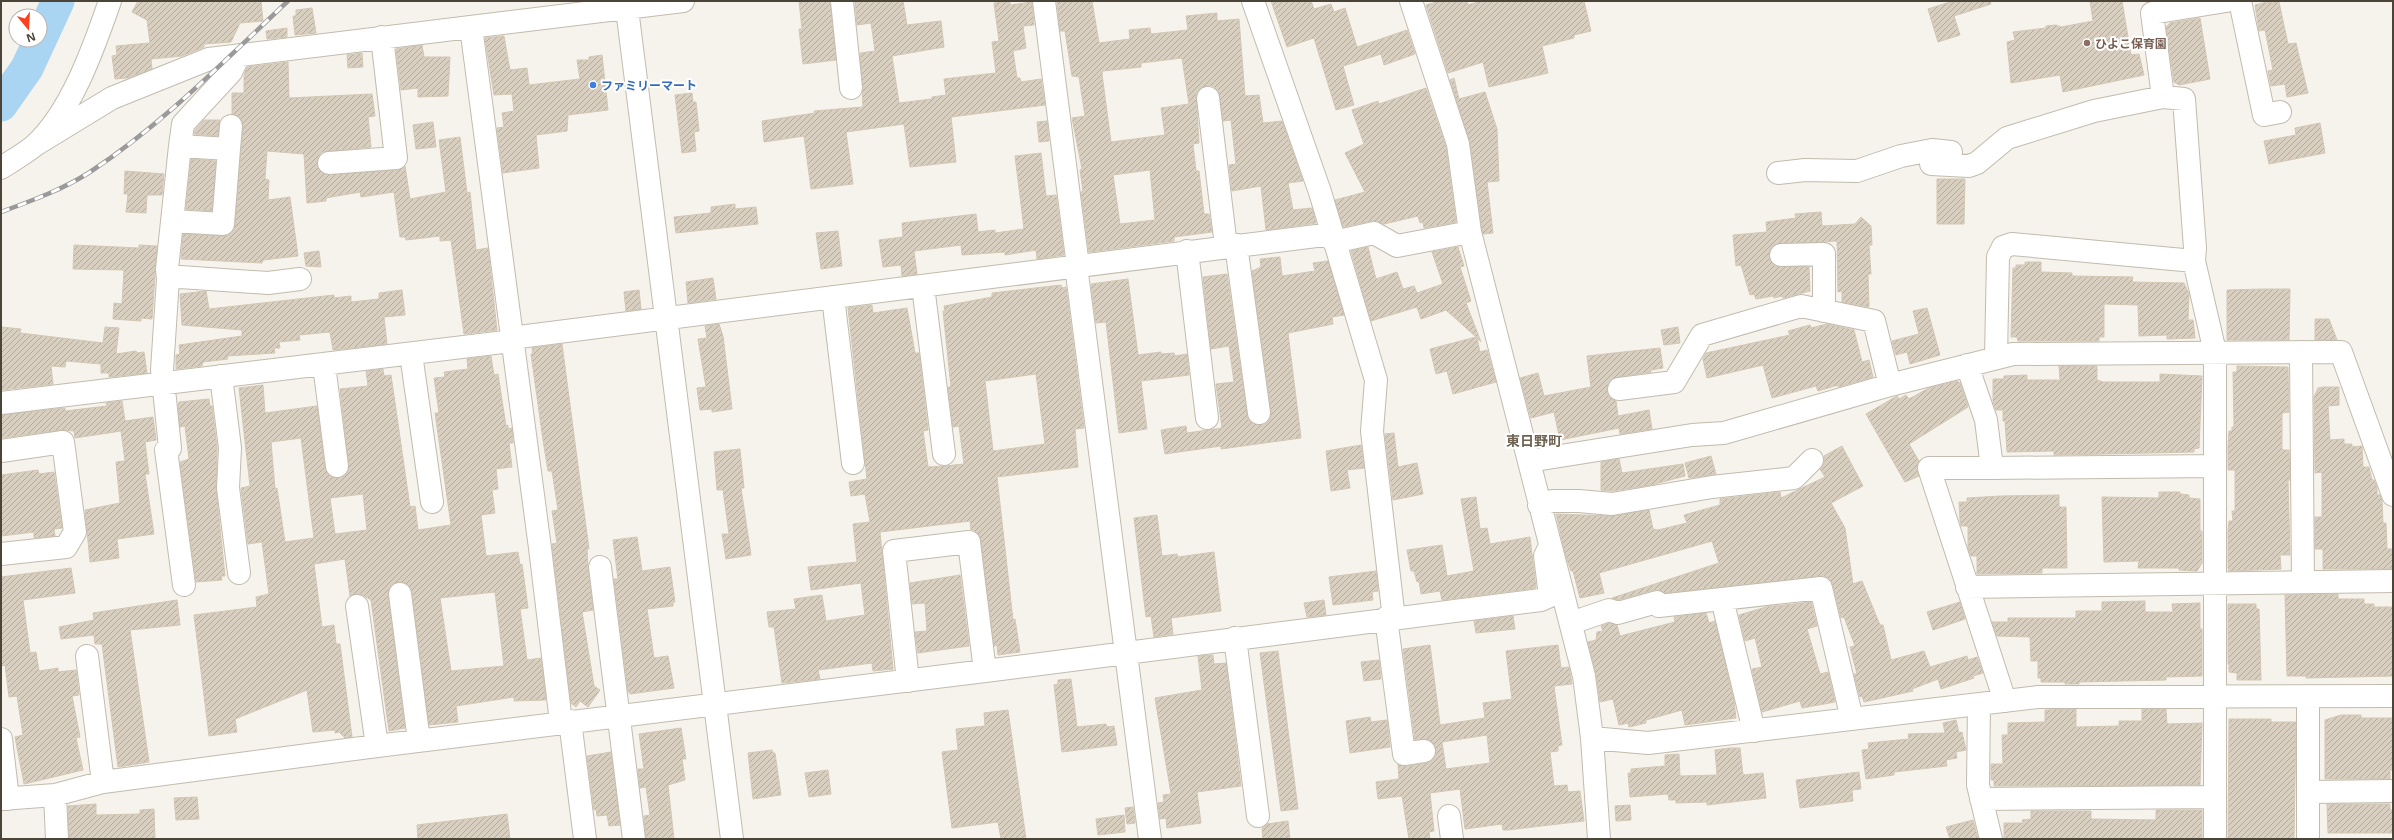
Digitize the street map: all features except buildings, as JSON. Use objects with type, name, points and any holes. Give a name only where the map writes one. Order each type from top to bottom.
[{"type":"street","points":[[35,145],[59,116],[75,90],[110,1]]},
{"type":"street","points":[[1,168],[35,145],[112,98],[196,62],[238,55],[471,27],[626,5],[683,1]]},
{"type":"street","points":[[842,1],[851,88]]},
{"type":"street","points":[[1044,1],[1150,839]]},
{"type":"street","points":[[1252,1],[1317,185],[1376,380],[1372,431],[1404,754],[1424,752]]},
{"type":"street","points":[[1411,1],[1458,144],[1470,232],[1584,676],[1592,738],[1600,839]]},
{"type":"street","points":[[2163,97],[2152,13],[2226,1]]},
{"type":"street","points":[[2240,1],[2264,115],[2280,112]]},
{"type":"street","points":[[626,5],[732,839]]},
{"type":"street","points":[[471,27],[540,548],[565,722],[585,839]]},
{"type":"street","points":[[329,163],[396,158],[382,37]]},
{"type":"street","points":[[184,585],[166,450],[170,448],[163,382],[168,279],[167,270],[183,124],[231,72],[238,55]]},
{"type":"street","points":[[1931,164],[1969,166],[1977,164],[2006,138],[2094,111],[2163,97],[2184,100],[2195,248],[2194,261],[2215,352],[2215,839]]},
{"type":"street","points":[[1208,98],[1259,413]]},
{"type":"street","points":[[173,221],[223,224],[231,126]]},
{"type":"street","points":[[180,146],[229,149]]},
{"type":"street","points":[[1778,173],[1806,170],[1857,171],[1901,156],[1932,150],[1986,155]]},
{"type":"street","points":[[1,403],[163,382],[411,354],[665,318],[923,286],[1231,245],[1333,238],[1374,233],[1397,246],[1470,232]]},
{"type":"street","points":[[1996,357],[1998,257],[2003,247],[2012,244],[2194,261]]},
{"type":"street","points":[[1187,251],[1207,418]]},
{"type":"street","points":[[1781,255],[1824,254],[1824,311]]},
{"type":"street","points":[[168,279],[180,277],[268,283],[300,279]]},
{"type":"street","points":[[923,286],[944,454]]},
{"type":"street","points":[[833,297],[853,463]]},
{"type":"street","points":[[1619,389],[1674,382],[1702,335],[1801,306],[1874,321],[1890,385]]},
{"type":"street","points":[[1529,461],[1692,435],[1724,433],[1890,385],[1996,357],[2066,352],[2341,352],[2393,495]]},
{"type":"street","points":[[2301,352],[2303,582]]},
{"type":"street","points":[[411,354],[432,502]]},
{"type":"street","points":[[324,365],[337,466]]},
{"type":"street","points":[[1967,365],[1986,420],[1992,468]]},
{"type":"street","points":[[221,376],[230,448],[228,488],[239,573]]},
{"type":"street","points":[[1,451],[63,442],[75,532],[66,547],[1,554]]},
{"type":"street","points":[[1539,505],[1552,501],[1579,501],[1612,504],[1712,487],[1794,478],[1812,460]]},
{"type":"street","points":[[2005,701],[1929,468],[2215,466]]},
{"type":"street","points":[[908,681],[894,551],[969,542],[985,671]]},
{"type":"street","points":[[1,739],[5,799],[55,794],[103,782],[377,746],[908,681],[1390,618],[1482,608],[1550,596],[1545,556],[1550,546]]},
{"type":"street","points":[[600,567],[634,839]]},
{"type":"street","points":[[1967,587],[2393,581]]},
{"type":"street","points":[[1570,623],[1609,610],[1618,613],[1657,602],[1659,606],[1821,588],[1852,719]]},
{"type":"street","points":[[400,594],[419,741]]},
{"type":"street","points":[[1722,599],[1754,731]]},
{"type":"street","points":[[358,606],[377,746]]},
{"type":"street","points":[[1235,638],[1258,816]]},
{"type":"street","points":[[86,656],[103,782]]},
{"type":"street","points":[[2308,696],[2308,839]]},
{"type":"street","points":[[1592,738],[1648,743],[2038,697],[2393,696]]},
{"type":"street","points":[[1979,704],[1978,785],[1991,839]]},
{"type":"street","points":[[2308,792],[2393,791]]},
{"type":"street","points":[[55,794],[57,839]]},
{"type":"street","points":[[1981,799],[2214,798]]},
{"type":"street","points":[[1449,816],[1452,839]]},
{"type":"waterway","points":[[48,23],[58,1]]},
{"type":"waterway","points":[[1,105],[27,68],[36,48]]},
{"type":"railway","points":[[1,212],[46,195],[68,184],[90,172],[117,153],[168,113],[288,1]]},
{"type":"place","name":"ひよこ保育園","points":[[2087,43]]},
{"type":"place","name":"ファミリーマート","points":[[593,85]]},
{"type":"district","name":"東日野町","points":[[1534,440]]}]
